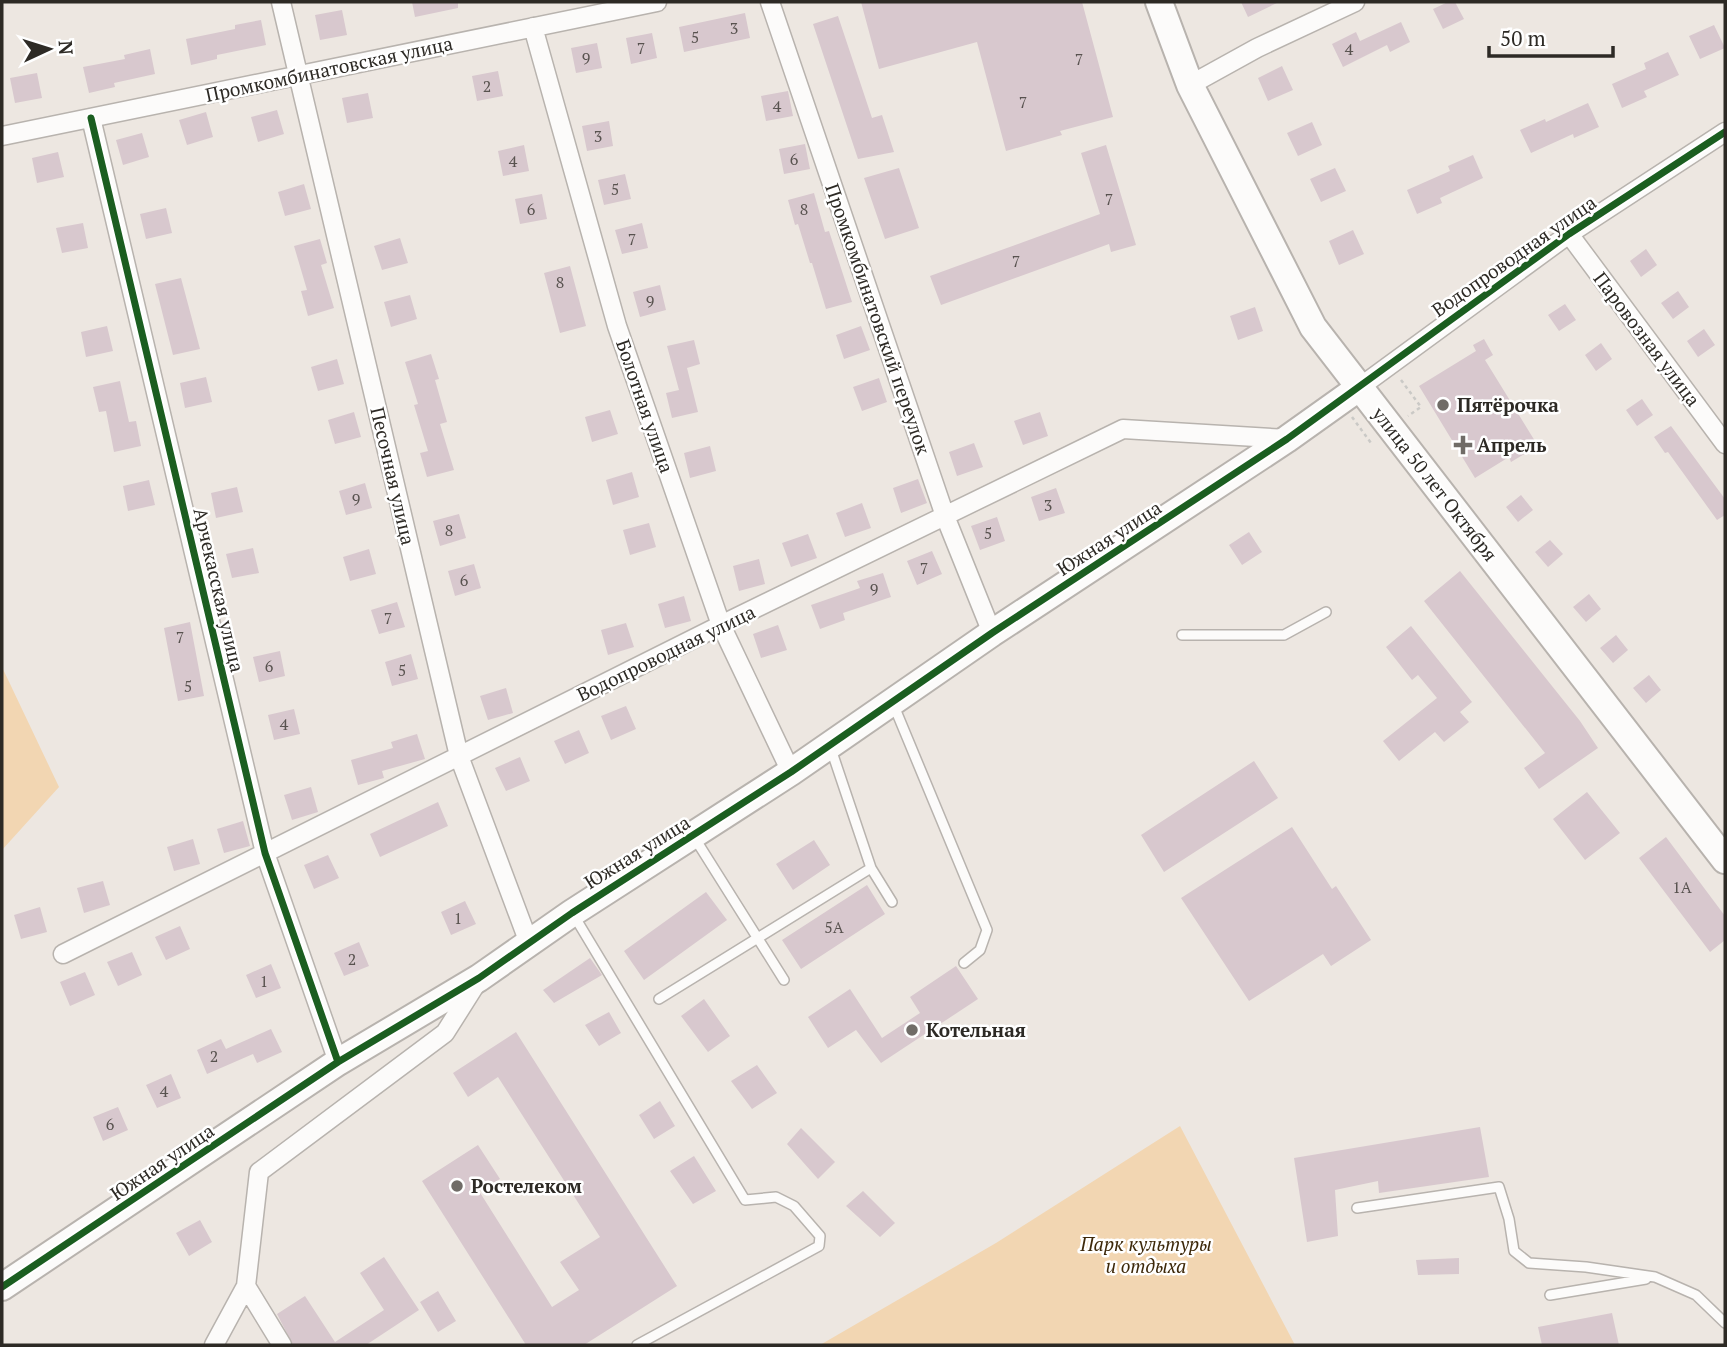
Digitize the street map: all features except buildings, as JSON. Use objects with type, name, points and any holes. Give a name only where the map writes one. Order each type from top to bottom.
[{"type":"street","name":"Песочная улица","points":[[281,2],[459,757],[529,943]]},
{"type":"street","name":"Промкомбинатовская улица","points":[[2,136],[657,2]]},
{"type":"street","name":"Промкомбинатовский переулок","points":[[770,2],[945,516],[992,633]]},
{"type":"street","name":"улица 50 лет Октября","points":[[1159,2],[1189,85],[1313,327],[1725,860]]},
{"type":"street","points":[[1189,85],[1257,48],[1355,2]]},
{"type":"street","name":"Болотная улица","points":[[533,27],[617,326],[722,625],[791,772]]},
{"type":"street","name":"Арчекасская улица","points":[[91,118],[265,853],[338,1062]]},
{"type":"street","name":"Водопроводная улица","points":[[1360,387],[1569,234],[1725,132]]},
{"type":"street","name":"Паровозная улица","points":[[1569,234],[1725,444]]},
{"type":"street","name":"Южная улица","points":[[2,1287],[338,1062],[480,978],[572,912],[791,772],[992,633],[1287,439],[1360,387]]},
{"type":"street","name":"Водопроводная улица","points":[[63,954],[722,625],[1123,429],[1287,439]]},
{"type":"street","points":[[214,1345],[246,1286],[259,1172],[445,1033],[480,978]]},
{"type":"street","points":[[246,1286],[282,1345]]},
{"type":"lane","points":[[1182,635],[1284,635],[1326,612]]},
{"type":"lane","points":[[892,701],[987,930],[980,950],[964,963]]},
{"type":"lane","points":[[830,744],[871,868],[892,902]]},
{"type":"lane","points":[[693,836],[784,980]]},
{"type":"lane","points":[[659,999],[871,868]]},
{"type":"lane","points":[[572,912],[745,1200],[776,1197],[794,1206],[820,1236],[819,1246],[637,1345]]},
{"type":"lane","points":[[1357,1208],[1499,1187],[1509,1219],[1514,1251],[1529,1263],[1586,1267],[1655,1277],[1696,1295],[1725,1323]]},
{"type":"lane","points":[[1550,1295],[1655,1277]]},
{"type":"path","points":[[1401,380],[1421,407],[1406,418]]},
{"type":"path","points":[[1350,415],[1371,443]]},
{"type":"green space","points":[[2,667],[59,787],[2,850]]},
{"type":"green space","name":"Парк культуры и отдыха","points":[[1180,1126],[1295,1345],[820,1345],[996,1243]]},
{"type":"cycle path","points":[[91,118],[265,853],[338,1062]]},
{"type":"cycle path","points":[[2,1287],[338,1062],[479,978],[572,913],[791,772],[992,633],[1287,439],[1569,234],[1725,132]]},
{"type":"place","name":"Пятёрочка","points":[[1443,405]]},
{"type":"place","name":"Апрель","points":[[1463,445]]},
{"type":"place","name":"Котельная","points":[[912,1030]]},
{"type":"place","name":"Ростелеком","points":[[457,1186]]}]
